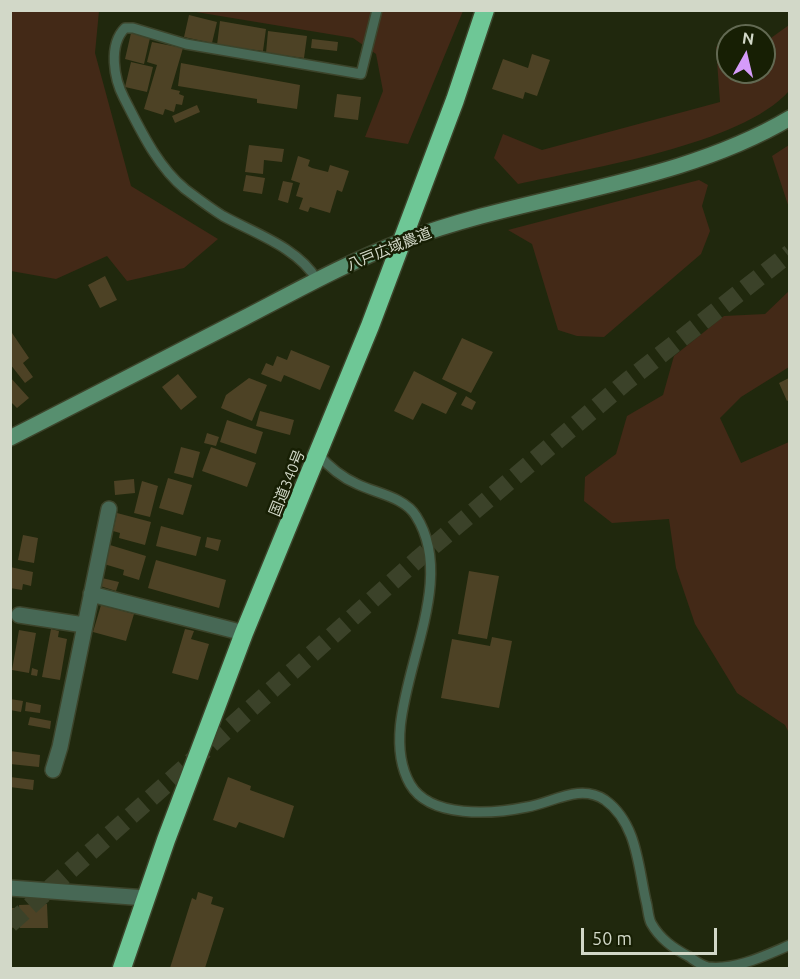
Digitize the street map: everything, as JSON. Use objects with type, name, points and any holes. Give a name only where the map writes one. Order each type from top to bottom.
[{"type":"highway","name":"国道340号","points":[[122,969],[244,633],[403,240],[485,10]]},
{"type":"street","name":"八戸広域農道","points":[[10,438],[317,280],[403,240],[505,210],[713,156],[754,139],[789,118]]},
{"type":"street","points":[[52,770],[60,747],[109,509]]},
{"type":"street","points":[[91,594],[244,633]]},
{"type":"street","points":[[19,615],[84,625]]},
{"type":"street","points":[[10,888],[146,898]]},
{"type":"lane","points":[[317,280],[312,271],[288,251],[220,214],[183,187],[154,153],[115,77],[117,42],[119,34],[125,28],[133,28],[186,44],[361,74],[377,10]]},
{"type":"lane","points":[[318,454],[331,469],[358,485],[384,494],[414,513],[425,533],[432,574],[399,730],[402,764],[410,785],[429,804],[466,813],[527,807],[580,792],[604,800],[632,831],[651,922],[669,945],[706,967],[751,963],[789,945]]},
{"type":"shaded area","points":[[10,11],[99,11],[95,53],[131,186],[218,239],[184,268],[127,281],[107,256],[56,279],[11,271]]},
{"type":"shaded area","points":[[190,11],[463,11],[408,144],[365,137],[383,91],[376,54],[353,38]]},
{"type":"shaded area","points":[[789,25],[789,91],[767,110],[737,126],[662,152],[518,184],[494,158],[503,134],[542,150],[720,102],[719,84],[776,84],[776,34]]},
{"type":"shaded area","points":[[789,145],[789,208],[772,156]]},
{"type":"shaded area","points":[[699,180],[708,185],[702,206],[710,231],[701,254],[604,337],[577,336],[558,330],[532,244],[508,230]]},
{"type":"shaded area","points":[[789,291],[789,367],[741,397],[720,418],[741,463],[789,442],[789,733],[785,725],[737,693],[695,624],[676,568],[669,519],[612,523],[584,501],[585,477],[616,454],[627,416],[663,395],[674,356],[724,316],[765,314]]},
{"type":"building","points":[[189,15],[217,22],[212,43],[184,37]]},
{"type":"building","points":[[220,21],[266,29],[263,51],[217,45]]},
{"type":"building","points":[[268,31],[307,36],[304,58],[266,53]]},
{"type":"building","points":[[131,33],[150,38],[144,64],[125,59]]},
{"type":"building","points":[[312,39],[338,42],[337,51],[311,48]]},
{"type":"building","points":[[152,42],[183,48],[171,89],[180,91],[179,94],[184,96],[182,105],[176,104],[174,112],[165,109],[163,115],[144,109],[157,65],[147,62]]},
{"type":"building","points":[[532,54],[550,60],[537,96],[525,92],[523,99],[492,89],[503,59],[528,68]]},
{"type":"building","points":[[131,62],[153,67],[147,92],[125,87]]},
{"type":"building","points":[[181,63],[300,85],[297,109],[257,103],[257,99],[178,86]]},
{"type":"building","points":[[337,94],[361,97],[358,120],[334,117]]},
{"type":"building","points":[[197,105],[200,112],[175,123],[172,116]]},
{"type":"building","points":[[249,145],[284,149],[282,162],[264,160],[263,174],[245,172]]},
{"type":"building","points":[[298,156],[310,160],[308,166],[312,168],[328,172],[330,165],[349,171],[342,192],[337,190],[330,213],[310,207],[308,212],[299,209],[303,198],[296,196],[300,183],[291,180]]},
{"type":"building","points":[[246,175],[265,178],[262,194],[243,191]]},
{"type":"building","points":[[283,181],[293,183],[288,203],[278,200]]},
{"type":"building","points":[[105,276],[117,300],[100,308],[88,285]]},
{"type":"building","points":[[10,330],[29,358],[23,363],[33,377],[25,383],[10,364]]},
{"type":"building","points":[[462,338],[493,352],[471,393],[442,379]]},
{"type":"building","points":[[291,350],[330,366],[320,390],[284,375],[281,382],[261,374],[266,363],[273,366],[277,356],[287,360]]},
{"type":"building","points":[[414,371],[457,393],[446,414],[422,403],[413,420],[394,411]]},
{"type":"building","points":[[178,374],[197,397],[181,410],[162,387]]},
{"type":"building","points":[[10,377],[29,398],[17,408],[10,401]]},
{"type":"building","points":[[249,378],[267,385],[252,421],[221,408],[226,395]]},
{"type":"building","points":[[789,378],[789,400],[787,401],[779,383]]},
{"type":"building","points":[[466,396],[476,402],[472,410],[461,405]]},
{"type":"building","points":[[260,411],[294,420],[290,435],[256,426]]},
{"type":"building","points":[[227,420],[263,432],[256,454],[220,442]]},
{"type":"building","points":[[207,433],[219,437],[216,446],[204,443]]},
{"type":"building","points":[[181,447],[200,452],[193,478],[174,473]]},
{"type":"building","points":[[211,447],[256,463],[247,487],[202,471]]},
{"type":"building","points":[[168,478],[192,485],[183,515],[159,508]]},
{"type":"building","points":[[134,479],[135,493],[115,495],[114,481]]},
{"type":"building","points":[[142,481],[158,486],[150,517],[134,513]]},
{"type":"building","points":[[117,513],[151,522],[145,545],[119,538],[120,533],[113,531]]},
{"type":"building","points":[[161,526],[201,537],[196,556],[156,546]]},
{"type":"building","points":[[23,535],[38,538],[34,563],[18,560]]},
{"type":"building","points":[[207,537],[221,540],[218,551],[205,547]]},
{"type":"building","points":[[110,545],[146,556],[139,580],[123,575],[124,570],[104,564]]},
{"type":"building","points":[[156,560],[226,580],[219,608],[148,588]]},
{"type":"building","points":[[10,567],[33,572],[31,586],[23,584],[22,590],[10,588]]},
{"type":"building","points":[[469,571],[499,576],[487,639],[458,634]]},
{"type":"building","points":[[102,578],[119,582],[116,591],[100,586]]},
{"type":"building","points":[[101,605],[134,614],[126,641],[93,632]]},
{"type":"building","points":[[51,629],[59,631],[58,637],[67,639],[60,680],[42,677]]},
{"type":"building","points":[[185,629],[194,631],[191,639],[209,644],[198,680],[172,673]]},
{"type":"building","points":[[19,630],[36,633],[29,673],[12,670]]},
{"type":"building","points":[[492,637],[512,641],[499,708],[441,698],[452,639],[490,646]]},
{"type":"building","points":[[32,668],[38,670],[37,676],[31,675]]},
{"type":"building","points":[[10,699],[23,701],[21,712],[10,710]]},
{"type":"building","points":[[26,702],[41,705],[40,713],[25,711]]},
{"type":"building","points":[[30,717],[51,721],[50,729],[28,725]]},
{"type":"building","points":[[10,751],[40,755],[39,767],[10,764]]},
{"type":"building","points":[[10,777],[34,780],[33,790],[10,787]]},
{"type":"building","points":[[228,777],[251,786],[250,790],[294,806],[284,838],[239,822],[236,828],[213,820]]},
{"type":"building","points":[[198,892],[213,897],[211,904],[224,908],[205,968],[170,968],[192,898],[196,900]]},
{"type":"building","points":[[47,904],[48,928],[20,928],[19,905]]},
{"type":"building","points":[[10,908],[16,908],[17,927],[10,928]]},
{"type":"tunnel","points":[[10,924],[419,558],[626,382],[790,253]]}]
